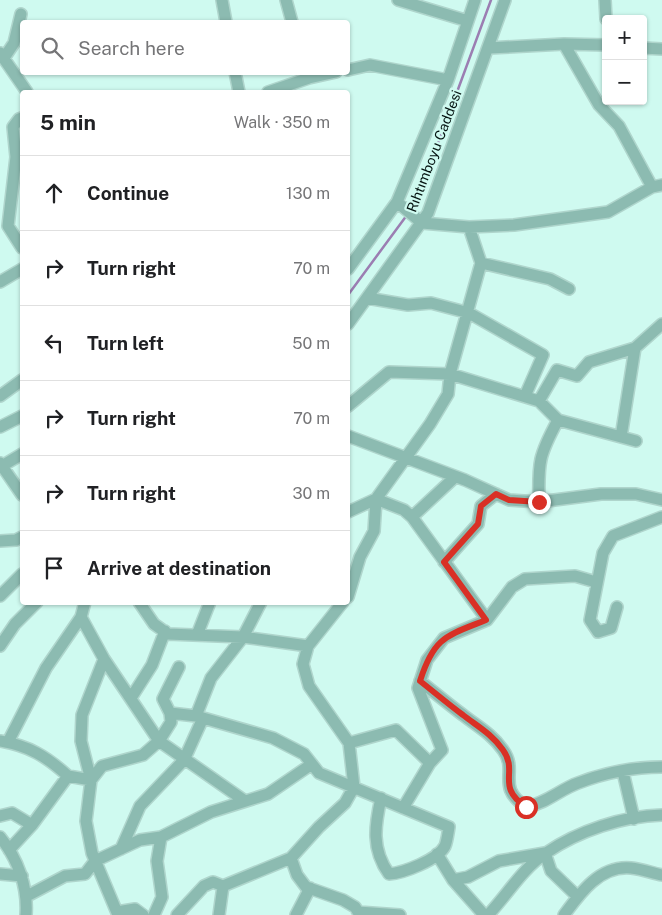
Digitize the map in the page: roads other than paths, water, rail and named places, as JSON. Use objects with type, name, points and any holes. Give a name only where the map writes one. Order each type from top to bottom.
[{"type":"street","points":[[222,0],[226,20]]},
{"type":"street","points":[[286,0],[291,20]]},
{"type":"street","points":[[398,0],[468,21]]},
{"type":"street","points":[[350,267],[400,204],[448,80],[475,0]]},
{"type":"street","name":"Rıhtımboyu Caddesi","points":[[350,321],[435,198],[505,0]]},
{"type":"street","points":[[605,0],[606,15]]},
{"type":"street","points":[[21,14],[14,43],[2,56],[26,90]]},
{"type":"street","points":[[489,48],[564,44],[602,46]]},
{"type":"street","points":[[400,204],[419,219],[469,227],[514,226],[608,212],[659,186],[619,126],[599,105],[564,44]]},
{"type":"street","points":[[647,48],[662,49]]},
{"type":"street","points":[[350,70],[370,65],[448,80]]},
{"type":"street","points":[[236,75],[239,90]]},
{"type":"street","points":[[273,90],[308,75]]},
{"type":"street","points":[[20,119],[13,127],[16,157],[8,226],[20,245]]},
{"type":"street","points":[[350,511],[376,499],[406,459],[448,394],[450,374],[469,313],[481,263],[469,227]]},
{"type":"street","points":[[481,263],[550,279],[569,289]]},
{"type":"street","points":[[0,282],[20,270]]},
{"type":"street","points":[[367,298],[408,305],[431,303],[469,313],[544,355],[525,396]]},
{"type":"street","points":[[539,401],[557,370],[577,376],[589,362],[635,348],[660,329]]},
{"type":"street","points":[[621,437],[635,348]]},
{"type":"street","points":[[350,404],[389,372],[450,374],[539,401],[558,420],[636,441]]},
{"type":"street","points":[[0,396],[20,381]]},
{"type":"street","points":[[0,427],[20,417]]},
{"type":"street","points":[[539,502],[538,464],[544,446],[558,420]]},
{"type":"street","points":[[350,437],[509,500],[539,502],[601,494],[636,494],[662,500]]},
{"type":"street","points":[[20,455],[1,464],[20,492]]},
{"type":"street","points":[[412,517],[455,477]]},
{"type":"street","points":[[444,562],[478,524],[481,506],[496,494]]},
{"type":"street","points":[[376,499],[404,510],[412,517],[486,620]]},
{"type":"street","points":[[350,590],[360,557],[374,531],[376,499]]},
{"type":"street","points":[[617,607],[611,628],[598,632],[590,620],[603,553],[613,536],[662,518]]},
{"type":"street","points":[[0,541],[20,538]]},
{"type":"street","points":[[0,596],[20,576]]},
{"type":"street","points":[[403,808],[430,764],[442,750],[418,688],[427,660],[444,638],[486,620],[512,587],[525,579],[575,576],[596,582]]},
{"type":"street","points":[[0,646],[15,624],[34,605]]},
{"type":"street","points":[[84,605],[81,618],[46,668],[4,741],[45,756],[68,776],[91,780]]},
{"type":"street","points":[[141,605],[154,624],[168,634],[243,636],[308,646]]},
{"type":"street","points":[[197,635],[209,605]]},
{"type":"street","points":[[121,849],[140,806],[184,760],[211,678],[243,636],[259,605]]},
{"type":"street","points":[[177,915],[204,886],[213,882],[223,886],[291,858],[319,827],[345,803],[354,787],[349,743],[309,686],[303,664],[308,646],[341,605]]},
{"type":"street","points":[[81,618],[104,659],[159,741],[245,801]]},
{"type":"street","points":[[131,698],[152,665],[165,631]]},
{"type":"street","points":[[104,659],[82,715],[81,741],[91,780],[86,821],[95,861],[117,913],[135,909],[143,915]]},
{"type":"street","points":[[91,780],[102,766],[143,755],[159,741],[171,722],[170,713],[163,699],[178,666]]},
{"type":"street","points":[[420,681],[493,736],[505,752],[509,764],[508,785],[514,799],[526,807],[558,796],[578,783],[623,772],[662,767]]},
{"type":"street","points":[[170,713],[199,717],[273,738],[304,754],[319,773],[382,798],[449,827],[444,847],[437,854],[400,873],[389,874],[383,866],[374,826],[382,798]]},
{"type":"street","points":[[349,743],[396,730],[430,764]]},
{"type":"street","points":[[27,896],[65,876],[85,874],[95,861],[140,840],[161,837],[211,812],[268,794],[312,764]]},
{"type":"street","points":[[623,772],[634,819]]},
{"type":"street","points":[[9,850],[32,824],[68,776]]},
{"type":"street","points":[[0,816],[12,813],[32,824]]},
{"type":"street","points":[[453,880],[468,878],[499,861],[545,853],[590,829],[662,815]]},
{"type":"street","points":[[0,837],[22,876],[27,896],[26,915]]},
{"type":"street","points":[[154,915],[162,896],[157,861],[161,837]]},
{"type":"street","points":[[545,853],[551,871],[571,906],[579,915]]},
{"type":"street","points":[[488,915],[545,853]]},
{"type":"street","points":[[437,854],[453,880],[484,915]]},
{"type":"street","points":[[291,858],[298,875],[306,887],[343,900],[354,907],[359,914],[400,915]]},
{"type":"street","points":[[571,906],[587,885],[614,870],[630,868],[662,875]]},
{"type":"street","points":[[0,874],[22,876]]},
{"type":"street","points":[[219,915],[223,886]]},
{"type":"street","points":[[296,915],[310,888]]},
{"type":"waterway","points":[[412,209],[416,203],[491,0]]},
{"type":"waterway","points":[[350,292],[407,215]]}]
